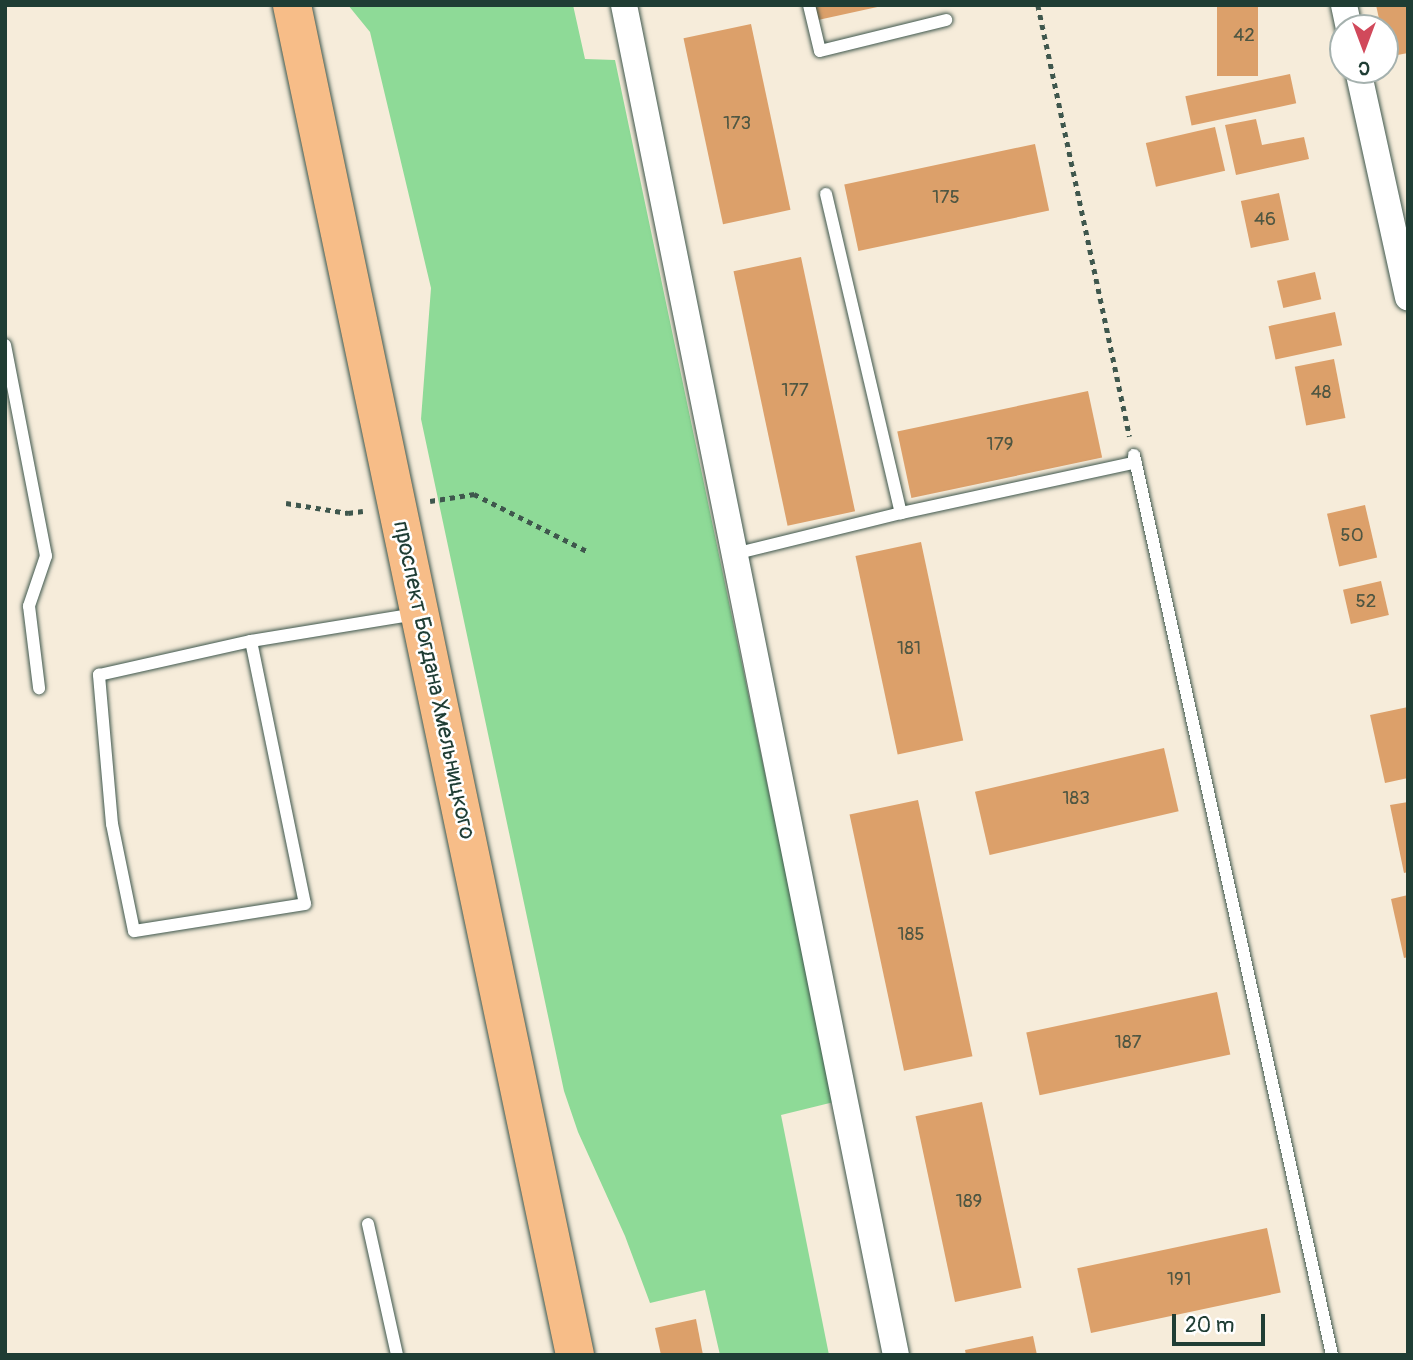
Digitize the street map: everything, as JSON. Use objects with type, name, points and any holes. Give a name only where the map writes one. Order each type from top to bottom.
[{"type":"main road","name":"проспект Богдана Хмельницкого","points":[[292,5],[575,1355]]},
{"type":"street","points":[[624,5],[896,1355]]},
{"type":"street","points":[[1361,84],[1408,298]]},
{"type":"lane","points":[[809,5],[820,51],[946,20]]},
{"type":"lane","points":[[826,194],[901,513]]},
{"type":"lane","points":[[5,345],[46,556],[29,606],[39,688]]},
{"type":"lane","points":[[734,554],[1135,458],[1332,1355]]},
{"type":"lane","points":[[251,641],[304,904],[134,931],[112,824],[99,675],[251,641],[420,613]]},
{"type":"lane","points":[[368,1224],[397,1355]]},
{"type":"path","points":[[1038,5],[1135,458]]},
{"type":"path","points":[[286,503],[348,513],[474,494],[587,551]]},
{"type":"green space","points":[[348,5],[573,5],[585,59],[615,60],[834,1102],[781,1115],[829,1355],[720,1355],[705,1290],[650,1303],[625,1236],[578,1132],[564,1091],[421,419],[431,288],[370,32]]},
{"type":"building","points":[[815,5],[882,5],[882,6],[818,20]]},
{"type":"building","points":[[1217,5],[1258,5],[1258,76],[1217,76]]},
{"type":"building","points":[[1376,5],[1408,5],[1408,53],[1399,55],[1399,14],[1378,14]]},
{"type":"building","points":[[751,24],[791,210],[723,224],[684,38]]},
{"type":"building","points":[[1290,74],[1296,103],[1192,126],[1185,96]]},
{"type":"building","points":[[1256,119],[1262,145],[1304,137],[1309,159],[1236,175],[1225,125]]},
{"type":"building","points":[[1215,127],[1225,171],[1156,187],[1146,143]]},
{"type":"building","points":[[1035,144],[1049,211],[858,251],[844,185]]},
{"type":"building","points":[[1279,193],[1289,240],[1251,248],[1241,201]]},
{"type":"building","points":[[801,257],[855,511],[788,526],[734,271]]},
{"type":"building","points":[[1315,272],[1321,299],[1283,308],[1277,281]]},
{"type":"building","points":[[1335,312],[1342,345],[1276,359],[1268,326]]},
{"type":"building","points":[[1334,359],[1345,418],[1306,426],[1295,367]]},
{"type":"building","points":[[1088,391],[1102,458],[911,498],[897,432]]},
{"type":"building","points":[[1365,505],[1377,558],[1339,566],[1327,514]]},
{"type":"building","points":[[921,542],[963,741],[898,754],[855,556]]},
{"type":"building","points":[[1381,581],[1389,615],[1351,624],[1343,590]]},
{"type":"building","points":[[1408,707],[1408,778],[1385,783],[1370,715]]},
{"type":"building","points":[[1164,748],[1179,811],[990,855],[975,792]]},
{"type":"building","points":[[918,800],[972,1056],[904,1071],[850,815]]},
{"type":"building","points":[[1408,802],[1408,872],[1404,873],[1390,805]]},
{"type":"building","points":[[1408,895],[1408,957],[1404,958],[1391,899]]},
{"type":"building","points":[[1217,992],[1230,1055],[1040,1095],[1026,1033]]},
{"type":"building","points":[[982,1102],[1022,1288],[955,1302],[915,1116]]},
{"type":"building","points":[[1267,1228],[1281,1293],[1091,1333],[1077,1268]]},
{"type":"building","points":[[696,1319],[703,1355],[661,1355],[655,1328]]},
{"type":"building","points":[[1033,1336],[1037,1355],[966,1355],[965,1350]]}]
